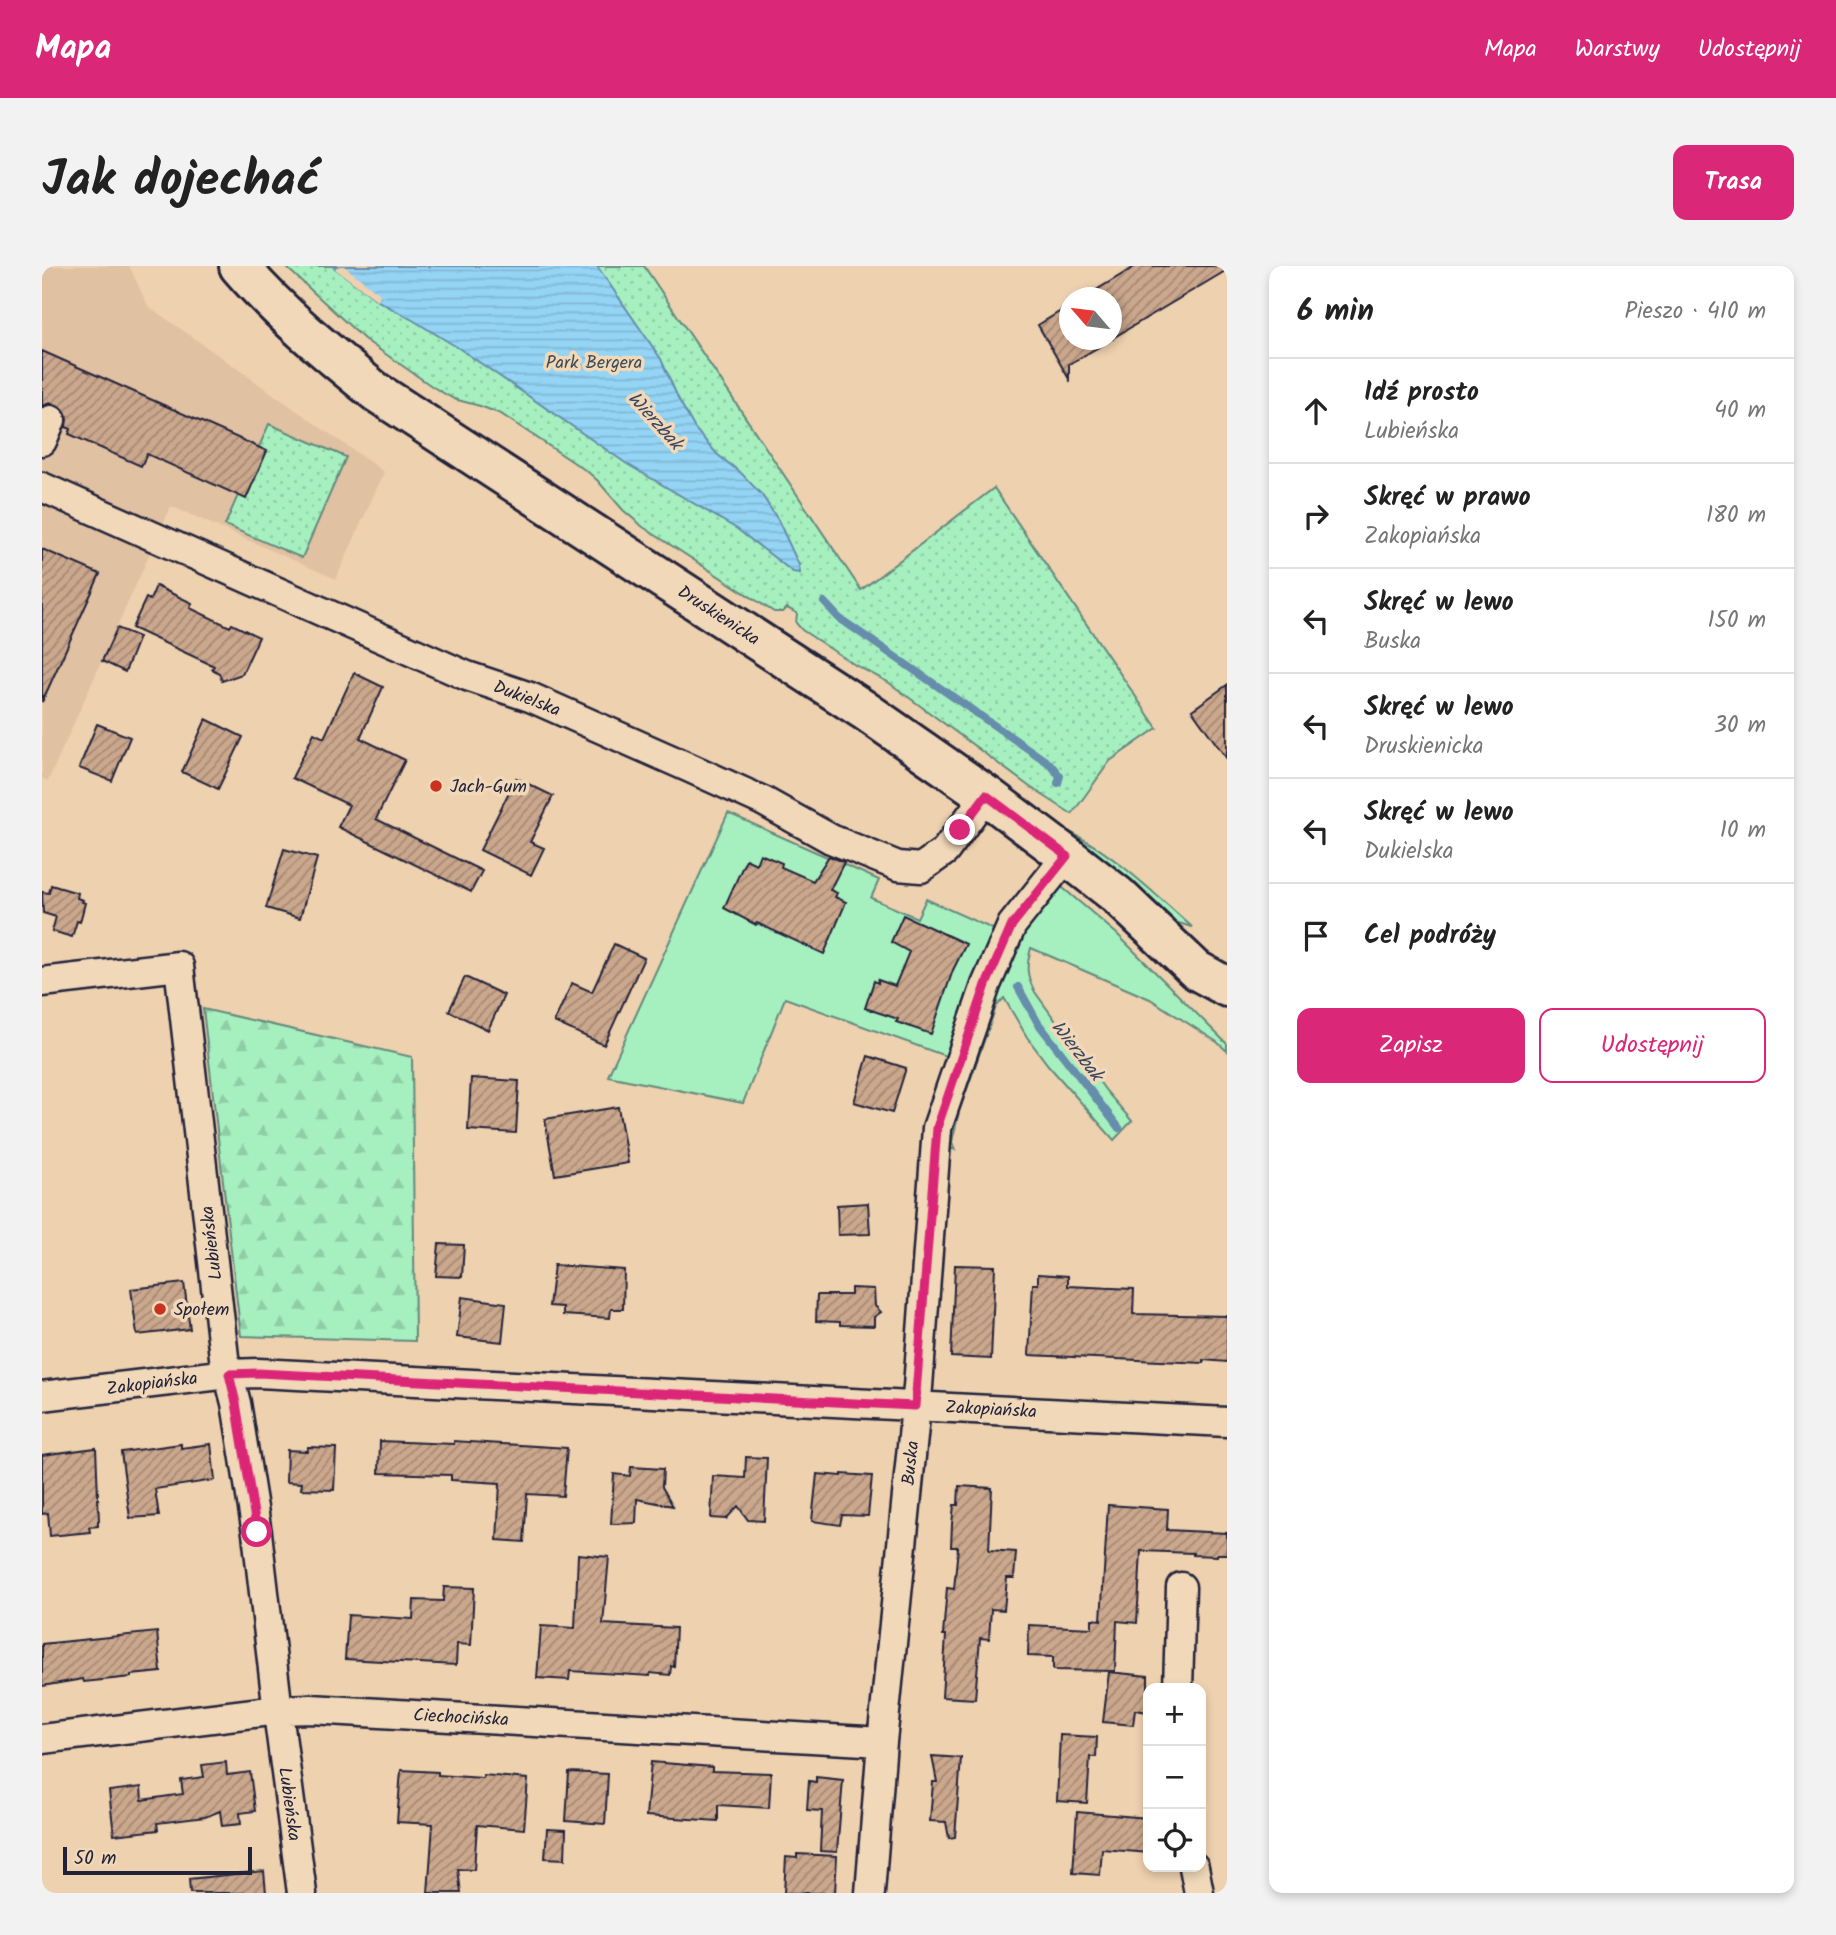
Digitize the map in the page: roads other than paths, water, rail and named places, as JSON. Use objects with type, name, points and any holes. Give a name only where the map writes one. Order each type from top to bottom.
[{"type":"street","name":"Druskienicka","points":[[239,266],[300,327],[376,392],[864,710],[986,795],[1067,856],[1117,895],[1212,979],[1219,1010],[1227,1016]]},
{"type":"street","name":"Dukielska","points":[[42,487],[467,676],[530,697],[763,801],[831,839],[898,866],[921,868],[945,851],[986,795]]},
{"type":"street","name":"Buska","points":[[870,1893],[881,1742],[915,1406],[937,1128],[986,985],[1012,925],[1067,856]]},
{"type":"street","name":"Lubieńska","points":[[42,982],[179,966],[224,1357],[236,1403],[257,1532],[302,1893]]},
{"type":"street","name":"Zakopiańska","points":[[42,1396],[258,1373],[1227,1422]]},
{"type":"street","points":[[1178,1683],[1181,1587]]},
{"type":"street","name":"Ciechocińska","points":[[42,1739],[278,1710],[325,1709],[881,1742]]},
{"type":"street","points":[[1195,1872],[1199,1893]]},
{"type":"water","points":[[332,266],[597,266],[661,359],[695,429],[718,455],[741,473],[762,495],[778,520],[799,565],[800,573],[793,572],[737,529],[627,464],[460,349],[378,301]]},
{"type":"waterway","name":"Wierzbak","points":[[824,602],[839,618],[1050,764],[1060,776],[1058,783]]},
{"type":"waterway","name":"Wierzbak","points":[[1018,987],[1038,1023],[1119,1128]]},
{"type":"place","name":"Jach-Gum","points":[[436,786]]},
{"type":"place","name":"Społem","points":[[160,1309]]},
{"type":"park label","name":"Park Bergera","points":[[594,362]]}]
